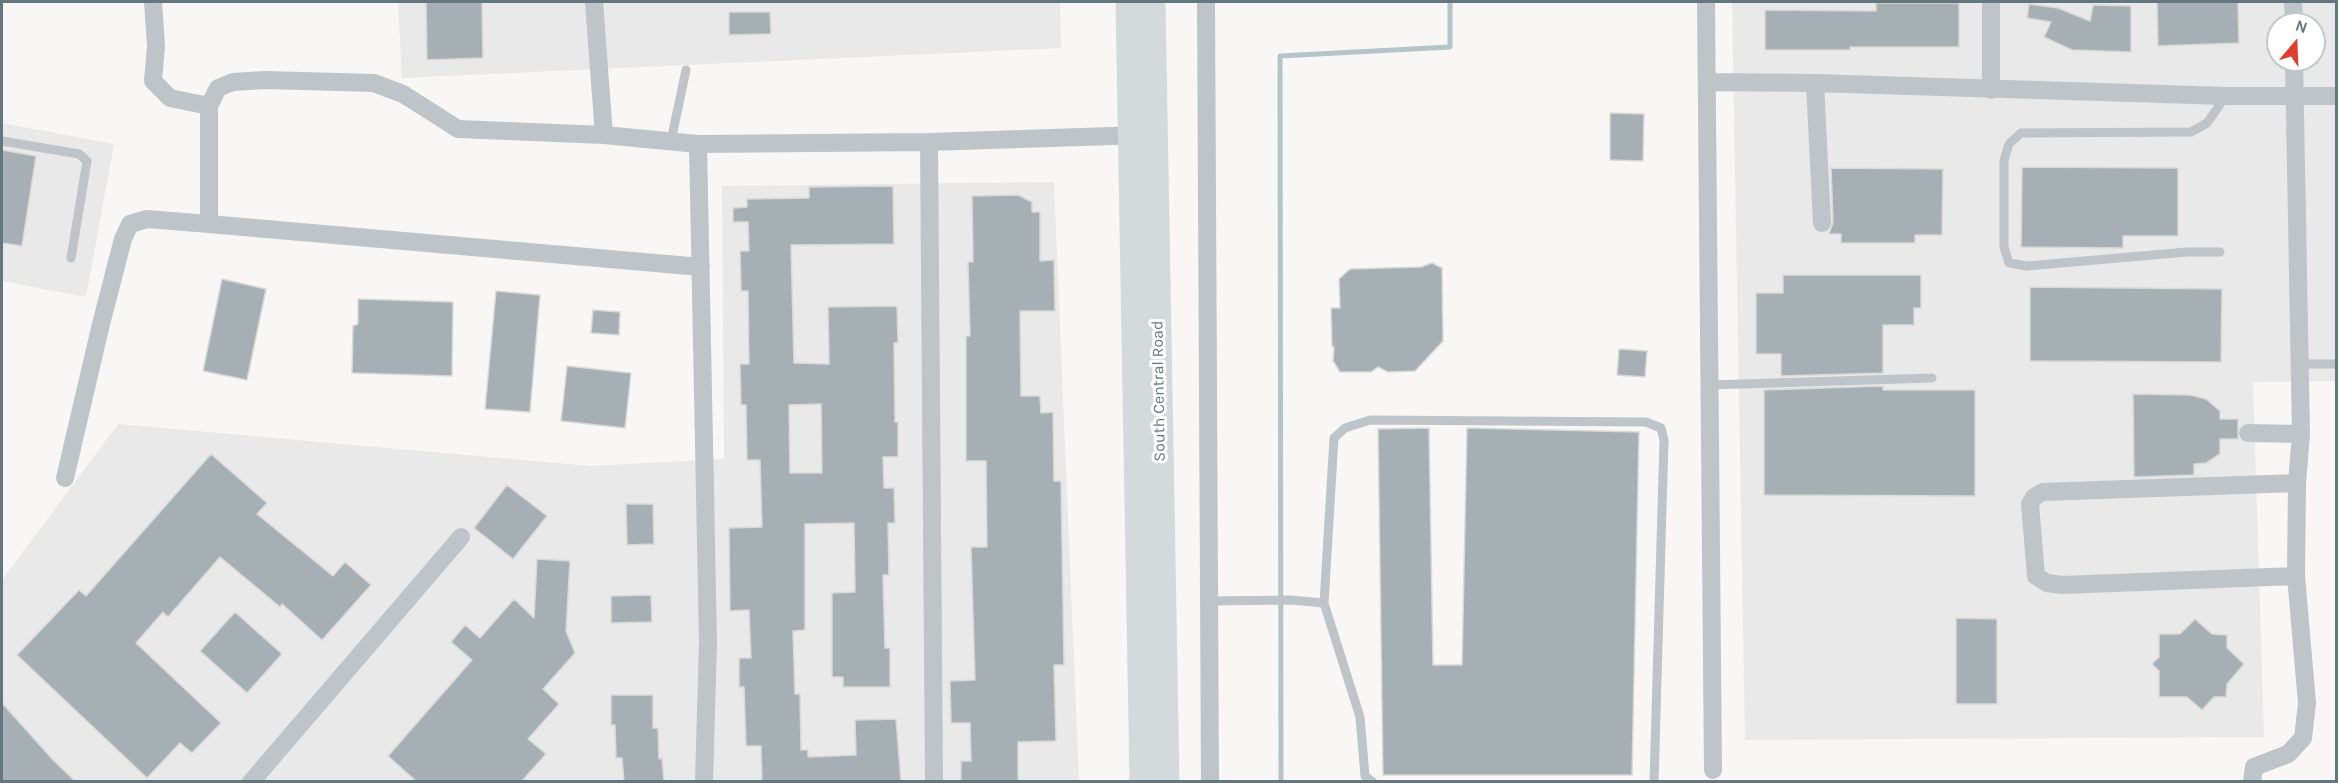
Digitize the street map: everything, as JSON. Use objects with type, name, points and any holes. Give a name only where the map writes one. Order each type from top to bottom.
[{"type":"main road","name":"South Central Road","points":[[1129,2],[1143,135],[1166,782]]},
{"type":"main road","name":"South Central Road","points":[[1143,782],[1143,135],[1152,2]]},
{"type":"street","points":[[153,2],[156,46],[153,81],[170,98],[209,106]]},
{"type":"street","points":[[594,2],[604,135]]},
{"type":"street","points":[[1206,2],[1210,782]]},
{"type":"street","points":[[1706,2],[1713,770]]},
{"type":"street","points":[[1990,90],[1991,2]]},
{"type":"street","points":[[2252,782],[2254,767],[2288,754],[2303,738],[2307,703],[2296,576],[2297,483],[2301,434],[2294,72]]},
{"type":"street","points":[[209,224],[209,106],[219,88],[233,82],[265,80],[375,82],[403,94],[459,129],[604,135],[699,144],[929,142],[1143,135]]},
{"type":"street","points":[[1707,82],[1815,83],[2226,96],[2337,96]]},
{"type":"street","points":[[1815,83],[1822,223]]},
{"type":"street","points":[[929,142],[934,782]]},
{"type":"street","points":[[699,144],[708,642],[705,782]]},
{"type":"street","points":[[64,478],[123,239],[130,224],[147,219],[701,267]]},
{"type":"street","points":[[2248,433],[2301,434]]},
{"type":"street","points":[[2296,576],[2062,585],[2047,583],[2036,576],[2030,504],[2034,497],[2043,492],[2297,483]]},
{"type":"street","points":[[251,782],[461,537]]},
{"type":"lane","points":[[671,141],[686,70]]},
{"type":"lane","points":[[2220,252],[2187,252],[2027,266],[2009,263],[2004,247],[2004,160],[2009,144],[2021,134],[2191,132],[2207,123],[2226,96]]},
{"type":"lane","points":[[2,141],[80,154],[87,161],[71,258]]},
{"type":"lane","points":[[2299,364],[2337,364]]},
{"type":"lane","points":[[1710,386],[1932,378]]},
{"type":"lane","points":[[1373,782],[1365,776],[1360,717],[1324,603],[1334,438],[1345,428],[1370,420],[1646,422],[1661,428],[1664,440],[1654,782]]},
{"type":"lane","points":[[1209,601],[1290,600],[1324,603]]},
{"type":"shaded area","points":[[398,2],[1060,2],[1061,48],[402,78]]},
{"type":"shaded area","points":[[1732,2],[2336,2],[2336,381],[2253,382],[2264,737],[1745,740]]},
{"type":"shaded area","points":[[2,123],[114,144],[86,297],[2,281]]},
{"type":"shaded area","points":[[1054,182],[1079,781],[2,781],[2,580],[118,424],[590,466],[724,459],[722,186]]},
{"type":"building","points":[[426,2],[482,2],[483,58],[427,60]]},
{"type":"building","points":[[2157,2],[2238,2],[2239,43],[2158,46]]},
{"type":"building","points":[[1876,3],[1959,3],[1959,47],[1765,50],[1765,10],[1876,11]]},
{"type":"building","points":[[2029,4],[2058,8],[2090,21],[2093,5],[2131,6],[2131,52],[2072,50],[2044,37],[2051,22],[2027,18]]},
{"type":"building","points":[[729,12],[770,12],[771,34],[729,35]]},
{"type":"building","points":[[1610,113],[1644,114],[1643,161],[1610,160]]},
{"type":"building","points":[[2,150],[36,156],[22,246],[2,243]]},
{"type":"building","points":[[2022,167],[2178,168],[2178,236],[2123,236],[2123,248],[2021,247]]},
{"type":"building","points":[[1831,168],[1943,169],[1942,235],[1915,235],[1915,243],[1841,243],[1841,234],[1829,234],[1833,222]]},
{"type":"building","points":[[893,186],[894,244],[791,245],[794,363],[829,364],[828,307],[897,306],[898,343],[894,343],[898,457],[883,457],[884,488],[894,488],[895,523],[888,523],[889,575],[883,575],[885,648],[890,648],[890,687],[843,687],[843,677],[832,677],[832,593],[855,592],[854,523],[805,524],[805,630],[793,631],[795,694],[800,694],[801,750],[808,750],[808,757],[856,755],[855,720],[896,719],[901,782],[762,782],[761,746],[746,746],[744,687],[739,687],[739,658],[751,658],[749,610],[730,611],[729,528],[762,527],[760,460],[747,460],[746,405],[741,405],[740,364],[749,364],[748,291],[741,291],[740,251],[749,251],[748,222],[733,222],[733,208],[747,207],[747,199],[809,198],[809,187]],"holes":[[[821,404],[822,473],[790,473],[789,405]]]},
{"type":"building","points":[[1018,195],[1032,202],[1032,212],[1040,212],[1040,261],[1054,260],[1055,311],[1020,311],[1021,396],[1040,396],[1041,413],[1053,412],[1054,481],[1061,481],[1064,665],[1054,665],[1056,741],[1018,742],[1018,782],[961,782],[961,761],[971,761],[970,723],[951,723],[950,681],[975,680],[971,547],[987,547],[986,461],[966,461],[966,336],[970,336],[968,262],[973,262],[972,196]]},
{"type":"building","points":[[1432,263],[1442,268],[1443,341],[1415,371],[1388,372],[1378,367],[1371,372],[1340,372],[1333,361],[1331,308],[1340,308],[1339,279],[1350,269],[1421,267]]},
{"type":"building","points":[[1783,275],[1921,275],[1921,308],[1914,308],[1914,325],[1883,325],[1883,373],[1781,376],[1781,354],[1756,354],[1756,293],[1783,293]]},
{"type":"building","points":[[222,279],[266,289],[247,380],[203,371]]},
{"type":"building","points":[[2030,287],[2222,289],[2221,362],[2030,361]]},
{"type":"building","points":[[496,291],[540,295],[530,412],[485,409]]},
{"type":"building","points":[[358,299],[453,302],[452,376],[352,373],[353,326],[358,324]]},
{"type":"building","points":[[593,310],[620,312],[619,335],[591,333]]},
{"type":"building","points":[[1619,349],[1647,351],[1645,377],[1617,375]]},
{"type":"building","points":[[567,366],[631,373],[625,428],[561,421]]},
{"type":"building","points":[[1883,386],[1883,390],[1975,390],[1975,496],[1764,495],[1764,390]]},
{"type":"building","points":[[2133,394],[2190,395],[2206,399],[2220,411],[2220,419],[2238,419],[2238,439],[2220,439],[2220,454],[2206,463],[2194,464],[2194,475],[2134,477]]},
{"type":"building","points":[[1429,428],[1433,665],[1462,665],[1467,428],[1639,432],[1632,775],[1383,775],[1378,429]]},
{"type":"building","points":[[211,454],[267,503],[257,514],[333,576],[345,562],[371,585],[322,640],[282,604],[280,607],[220,557],[168,617],[163,612],[136,643],[221,723],[192,753],[180,743],[147,778],[17,655],[79,590],[86,596]]},
{"type":"building","points":[[507,485],[547,516],[513,559],[474,528]]},
{"type":"building","points":[[626,504],[653,504],[654,544],[627,545]]},
{"type":"building","points":[[537,559],[570,561],[566,631],[575,653],[543,689],[559,704],[528,739],[546,754],[521,782],[417,782],[388,756],[472,660],[451,642],[465,625],[480,638],[514,599],[534,618]]},
{"type":"building","points":[[651,595],[652,622],[611,623],[611,596]]},
{"type":"building","points":[[235,612],[282,654],[247,693],[200,651]]},
{"type":"building","points":[[1956,618],[1997,619],[1997,704],[1956,704]]},
{"type":"building","points":[[2195,619],[2212,634],[2227,635],[2227,648],[2244,664],[2227,684],[2226,697],[2214,697],[2202,710],[2187,697],[2159,697],[2159,671],[2152,664],[2159,657],[2159,634],[2180,634]]},
{"type":"building","points":[[611,695],[653,695],[653,728],[658,728],[659,759],[662,758],[664,782],[624,782],[622,758],[616,758],[615,725],[611,725]]},
{"type":"building","points":[[2,703],[54,761],[76,782],[2,782]]},
{"type":"waterway","points":[[1281,782],[1280,56],[1450,47],[1450,2]]}]
